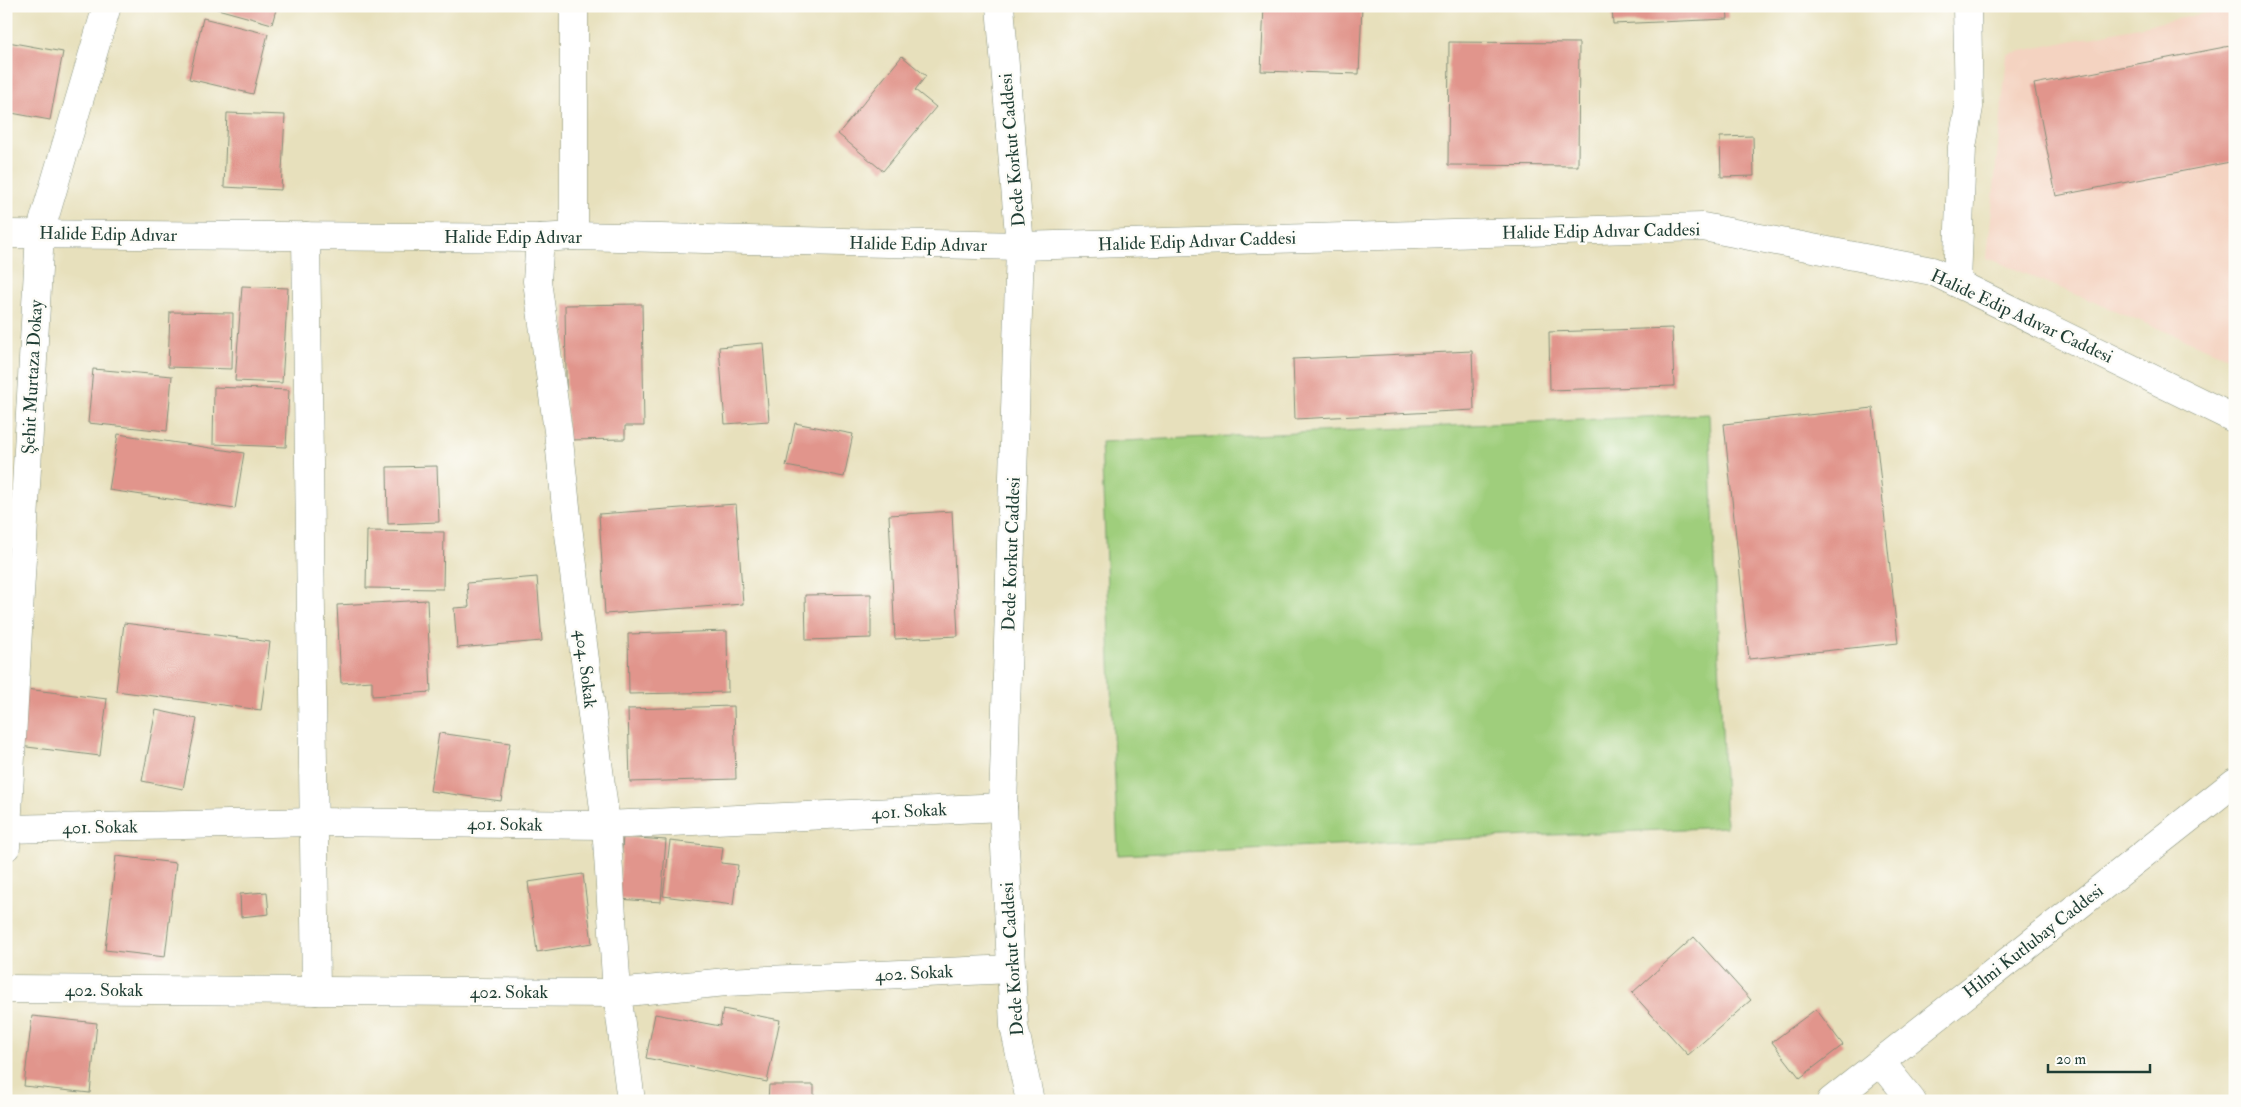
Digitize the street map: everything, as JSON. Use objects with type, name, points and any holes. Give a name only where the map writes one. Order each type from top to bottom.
[{"type":"street","name":"Şehit Murtaza Dokay","points":[[7,835],[40,233],[107,6]]},
{"type":"street","points":[[574,6],[574,236]]},
{"type":"street","name":"Dede Korkut Caddesi","points":[[1000,6],[1020,246],[1003,807],[1014,1026],[1030,1101]]},
{"type":"street","points":[[1957,283],[1962,147],[1969,107],[1967,6]]},
{"type":"street","name":"Halide Edip Adıvar Caddesi","points":[[1020,246],[1703,227],[1932,271],[2235,419]]},
{"type":"street","name":"Halide Edip Adıvar","points":[[6,234],[540,238],[574,236],[1020,246]]},
{"type":"street","points":[[306,236],[316,991]]},
{"type":"street","name":"404. Sokak","points":[[540,238],[537,281],[558,431],[568,526],[606,825],[617,993],[631,1101]]},
{"type":"street","name":"Hilmi Kutlubay Caddesi","points":[[1831,1101],[2235,782]]},
{"type":"street","name":"401. Sokak","points":[[7,835],[313,822],[606,825],[1003,807]]},
{"type":"street","name":"402. Sokak","points":[[6,989],[617,993],[726,982],[1012,968]]},
{"type":"street","points":[[1881,1062],[1912,1101]]},
{"type":"shaded area","points":[[2235,7],[2235,360],[1987,258],[2007,54]]},
{"type":"green space","points":[[1709,414],[1726,827],[1118,855],[1101,442]]},
{"type":"building","points":[[215,6],[277,6],[272,24],[214,8]]},
{"type":"building","points":[[1264,6],[1362,6],[1359,74],[1261,71]]},
{"type":"building","points":[[1612,6],[1727,6],[1728,19],[1613,24]]},
{"type":"building","points":[[203,18],[268,34],[253,94],[189,79]]},
{"type":"building","points":[[8,42],[63,52],[50,120],[6,112]]},
{"type":"building","points":[[1449,42],[1579,43],[1578,166],[1448,165]]},
{"type":"building","points":[[2235,45],[2235,161],[2056,196],[2034,84]]},
{"type":"building","points":[[902,56],[926,76],[915,90],[936,107],[883,171],[838,134]]},
{"type":"building","points":[[227,113],[285,115],[281,190],[224,187]]},
{"type":"building","points":[[1753,136],[1754,176],[1721,177],[1720,137]]},
{"type":"building","points":[[242,286],[288,288],[282,383],[235,381]]},
{"type":"building","points":[[642,304],[644,426],[625,426],[625,439],[567,440],[565,305]]},
{"type":"building","points":[[170,312],[233,313],[232,369],[168,367]]},
{"type":"building","points":[[1672,328],[1674,386],[1550,390],[1549,332]]},
{"type":"building","points":[[763,343],[769,421],[725,424],[719,347]]},
{"type":"building","points":[[1472,351],[1474,410],[1295,419],[1293,359]]},
{"type":"building","points":[[93,369],[172,376],[167,431],[88,423]]},
{"type":"building","points":[[214,387],[289,390],[286,447],[213,444]]},
{"type":"building","points":[[1873,408],[1898,643],[1749,659],[1724,424]]},
{"type":"building","points":[[795,423],[853,434],[844,477],[786,466]]},
{"type":"building","points":[[118,434],[244,453],[235,509],[109,490]]},
{"type":"building","points":[[437,466],[439,522],[388,524],[387,467]]},
{"type":"building","points":[[736,504],[743,604],[605,614],[599,514]]},
{"type":"building","points":[[952,511],[958,636],[895,639],[889,515]]},
{"type":"building","points":[[367,531],[444,532],[443,589],[366,588]]},
{"type":"building","points":[[537,577],[542,641],[457,648],[454,608],[469,607],[467,583]]},
{"type":"building","points":[[871,594],[871,638],[806,640],[805,595]]},
{"type":"building","points":[[427,600],[431,692],[372,696],[372,681],[341,683],[337,605]]},
{"type":"building","points":[[124,623],[270,642],[261,710],[116,691]]},
{"type":"building","points":[[727,631],[728,692],[629,694],[628,634]]},
{"type":"building","points":[[26,689],[107,699],[100,756],[19,746]]},
{"type":"building","points":[[734,706],[736,779],[630,782],[628,709]]},
{"type":"building","points":[[156,710],[197,719],[183,789],[142,781]]},
{"type":"building","points":[[439,733],[510,743],[501,801],[430,791]]},
{"type":"building","points":[[623,837],[666,840],[661,902],[618,899]]},
{"type":"building","points":[[670,841],[723,847],[721,863],[738,865],[733,905],[663,896]]},
{"type":"building","points":[[116,856],[176,863],[165,957],[105,950]]},
{"type":"building","points":[[583,874],[592,943],[537,952],[528,882]]},
{"type":"building","points":[[267,892],[269,914],[241,917],[240,894]]},
{"type":"building","points":[[1694,937],[1751,1000],[1688,1055],[1632,993]]},
{"type":"building","points":[[723,1009],[780,1020],[767,1082],[646,1058],[655,1014],[720,1026]]},
{"type":"building","points":[[1816,1009],[1843,1045],[1800,1078],[1772,1042]]},
{"type":"building","points":[[32,1016],[97,1023],[90,1093],[24,1086]]},
{"type":"building","points":[[769,1085],[814,1085],[814,1101],[768,1101]]}]
